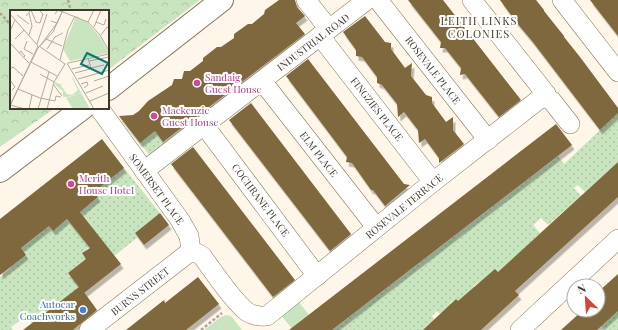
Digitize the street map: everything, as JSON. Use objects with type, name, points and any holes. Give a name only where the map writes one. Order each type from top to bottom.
[{"type":"street","points":[[109,88],[222,0]]},
{"type":"street","name":"FINGZIES PLACE","points":[[306,0],[324,33],[433,182]]},
{"type":"street","name":"INDUSTRIAL ROAD","points":[[144,171],[367,0]]},
{"type":"street","name":"ROSEVALE PLACE","points":[[378,0],[488,140]]},
{"type":"street","points":[[472,0],[546,94],[545,97],[552,101],[570,124]]},
{"type":"street","points":[[562,0],[618,72]]},
{"type":"street","name":"ELM PLACE","points":[[262,80],[376,228]]},
{"type":"street","name":"ROSEVALE TERRACE","points":[[236,301],[247,312],[262,317],[267,316],[433,182],[546,94]]},
{"type":"street","points":[[0,171],[82,109]]},
{"type":"street","name":"SOMERSET PLACE","points":[[100,109],[180,220],[191,243],[191,251]]},
{"type":"street","name":"COCHRANE PLACE","points":[[204,125],[317,276]]},
{"type":"street","points":[[520,330],[618,239]]},
{"type":"street","points":[[191,251],[197,252],[202,256],[236,301]]},
{"type":"street","name":"BURNS STREET","points":[[89,330],[191,251]]},
{"type":"path","points":[[68,0],[71,10]]},
{"type":"path","points":[[0,14],[10,24]]},
{"type":"path","points":[[201,330],[236,301]]},
{"type":"green space","points":[[0,0],[200,0],[109,69],[109,10],[10,10],[10,109],[54,109],[0,147]]},
{"type":"green space","points":[[618,113],[618,162],[585,192],[578,185],[574,188],[581,196],[548,225],[541,218],[533,225],[540,233],[503,268],[486,290],[479,282],[473,287],[480,295],[465,309],[456,299],[450,303],[460,314],[443,317],[437,311],[432,316],[435,320],[434,330],[332,330],[558,156],[564,164]]},
{"type":"green space","points":[[155,131],[166,146],[151,157],[140,143]]},
{"type":"green space","points":[[124,168],[160,213],[135,233],[138,237],[114,256],[76,206],[86,207],[98,197],[94,192],[106,173],[110,179]]},
{"type":"green space","points":[[67,219],[89,247],[82,253],[86,259],[68,273],[84,293],[68,306],[63,299],[48,311],[37,330],[26,316],[11,327],[13,330],[0,330],[0,277],[11,268],[5,261],[10,257],[15,263],[26,255],[21,248],[42,232],[40,229],[47,223],[53,230]]},
{"type":"green space","points":[[295,297],[309,315],[299,322],[305,330],[293,330],[277,310]]},
{"type":"green space","points":[[618,311],[618,330],[605,330],[601,326]]},
{"type":"green space","points":[[226,315],[231,316],[242,330],[204,330],[221,317]]},
{"type":"building","points":[[279,0],[295,0],[297,7],[305,16],[296,23],[305,34],[163,142],[155,131],[140,143],[119,116],[133,115],[139,111],[148,101],[172,85],[174,79],[182,79],[184,71],[190,71],[203,61],[203,58],[217,47],[221,47],[234,38],[234,34],[248,24],[252,24],[264,14],[265,10]]},
{"type":"building","points":[[408,0],[443,0],[521,100],[499,117],[465,74],[460,75],[461,68],[445,48],[440,48],[441,42]]},
{"type":"building","points":[[500,0],[536,0],[564,36],[618,108],[618,113],[600,130],[511,16]]},
{"type":"building","points":[[590,0],[618,0],[618,36]]},
{"type":"building","points":[[365,16],[385,42],[391,43],[391,49],[405,68],[412,63],[411,76],[426,95],[432,97],[432,103],[446,122],[453,117],[453,130],[464,144],[439,163],[439,158],[425,139],[419,143],[418,130],[404,112],[398,117],[397,104],[382,85],[377,83],[377,77],[362,57],[356,56],[356,50],[343,32]]},
{"type":"building","points":[[308,59],[404,184],[410,185],[385,206],[373,190],[371,190],[352,163],[346,162],[347,157],[286,76]]},
{"type":"building","points":[[251,103],[351,234],[330,251],[229,120]]},
{"type":"building","points":[[556,124],[572,145],[332,330],[289,330]]},
{"type":"building","points":[[102,139],[124,168],[94,192],[98,197],[80,212],[121,264],[84,293],[97,310],[73,330],[23,330],[79,287],[68,273],[86,259],[82,253],[90,248],[67,219],[53,231],[49,226],[21,248],[26,255],[0,275],[0,219]]},
{"type":"building","points":[[193,147],[295,280],[273,297],[171,164]]},
{"type":"building","points":[[618,162],[618,197],[515,291],[519,295],[481,330],[423,330],[456,299],[458,301],[495,269],[498,272]]},
{"type":"building","points":[[160,213],[169,225],[144,245],[135,233]]},
{"type":"building","points":[[618,274],[618,311],[597,330],[561,330],[574,318],[606,318],[606,285]]},
{"type":"building","points":[[198,277],[219,304],[186,330],[126,330],[164,300],[165,303]]},
{"type":"place","name":"Sandaig Guest House","points":[[197,83]]},
{"type":"place","name":"Mackenzie Guest House","points":[[154,116]]},
{"type":"place","name":"Merith House Hotel","points":[[71,184]]},
{"type":"place","name":"Autocar Coachworks","points":[[83,310]]},
{"type":"district","name":"LEITH LINKS COLONIES","points":[[479,26]]}]
